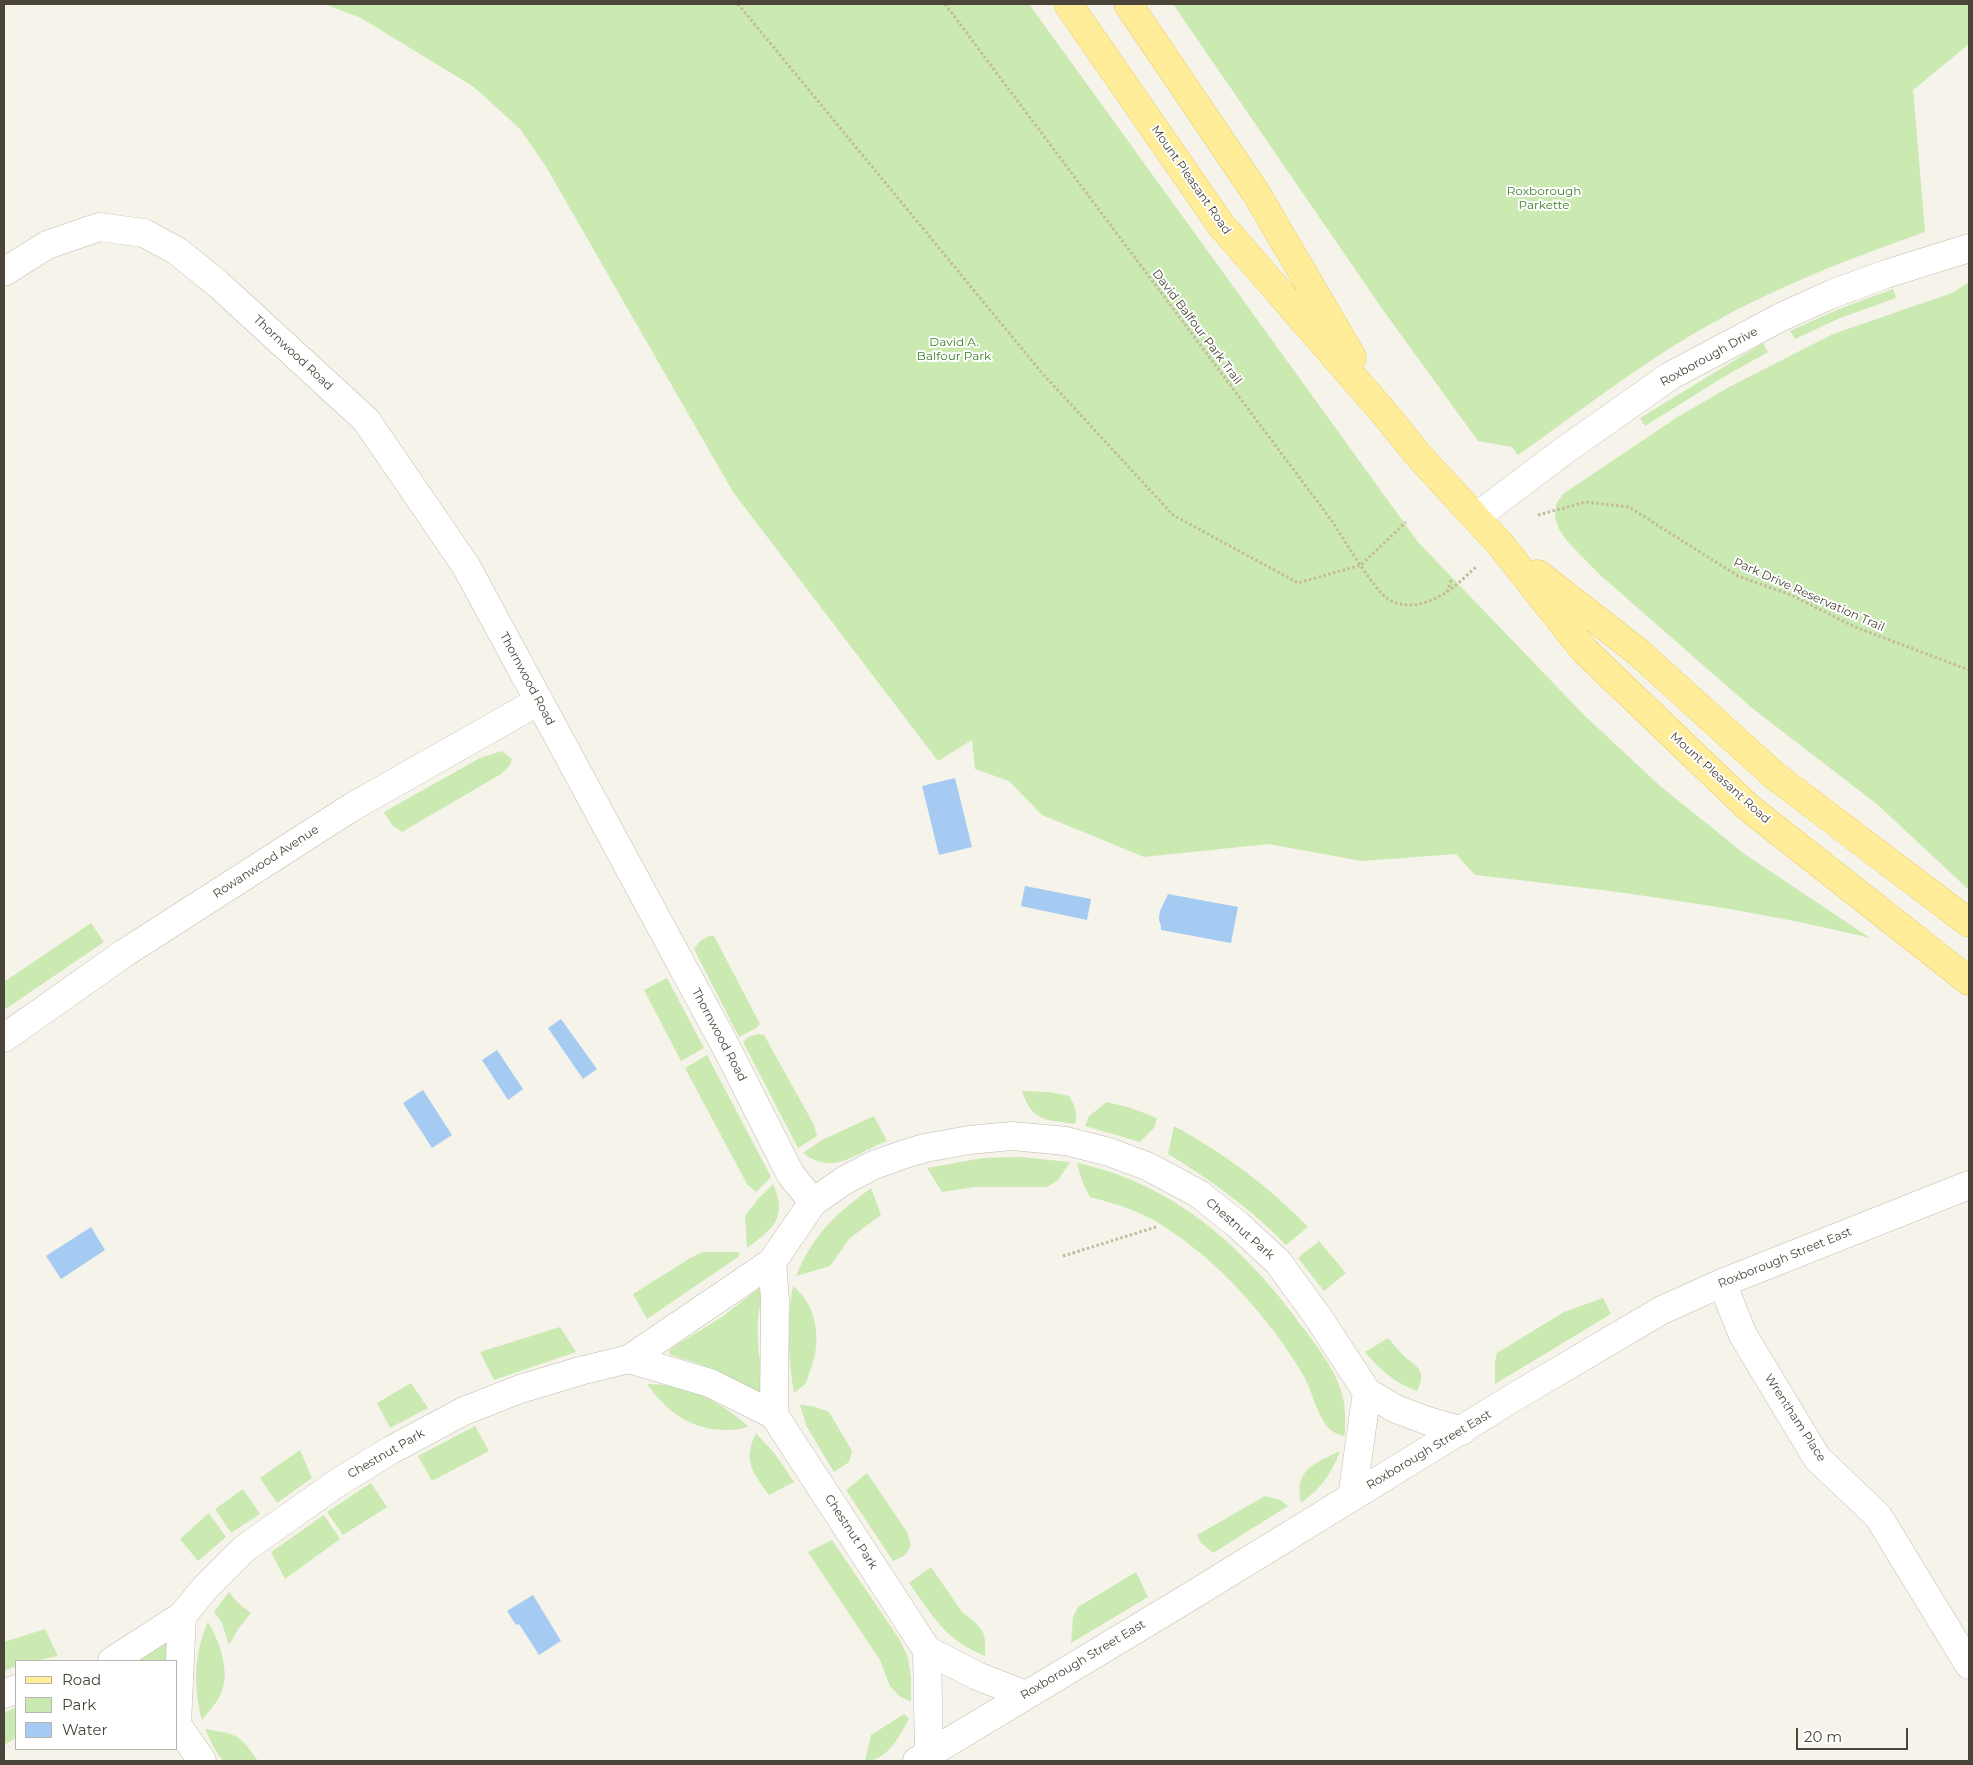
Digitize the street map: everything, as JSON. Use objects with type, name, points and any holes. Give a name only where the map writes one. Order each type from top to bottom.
[{"type":"main road","name":"Mount Pleasant Road","points":[[1068,4],[1221,225],[1385,414],[1419,456],[1501,545],[1584,650],[1749,808],[1969,981]]},
{"type":"main road","name":"Mount Pleasant Road","points":[[1128,4],[1256,193],[1385,414]]},
{"type":"main road","name":"Mount Pleasant Road","points":[[1501,545],[1638,652],[1775,776],[1969,923]]},
{"type":"street","name":"Thornwood Road","points":[[4,272],[47,245],[99,227],[144,233],[177,251],[218,284],[366,420],[466,566],[709,1014],[791,1174],[813,1202]]},
{"type":"street","name":"Roxborough Drive","points":[[1476,518],[1565,450],[1678,371],[1781,317],[1832,294],[1886,274],[1969,248]]},
{"type":"street","name":"Rowanwood Avenue","points":[[4,1038],[123,954],[352,807],[539,701]]},
{"type":"street","name":"Chestnut Park","points":[[114,1660],[182,1616],[205,1588],[244,1549],[337,1483],[404,1442],[464,1411],[520,1389],[629,1359],[772,1262],[813,1202],[845,1180],[883,1162],[925,1148],[969,1140],[1012,1136],[1066,1141],[1109,1152],[1149,1167],[1199,1194],[1238,1225],[1278,1262],[1318,1317],[1367,1392],[1391,1407],[1462,1431]]},
{"type":"street","name":"Roxborough Street East","points":[[923,1758],[1462,1431],[1516,1396],[1662,1310],[1722,1283],[1968,1184]]},
{"type":"street","points":[[629,1359],[710,1383],[774,1415],[775,1300],[772,1262]]},
{"type":"street","name":"Wrentham Place","points":[[1722,1283],[1743,1336],[1817,1458],[1878,1516],[1969,1665]]},
{"type":"street","points":[[1352,1497],[1367,1392]]},
{"type":"street","name":"Chestnut Park","points":[[774,1415],[928,1650],[977,1676],[1026,1695]]},
{"type":"street","points":[[178,1687],[182,1616]]},
{"type":"street","points":[[923,1758],[928,1650]]},
{"type":"street","points":[[178,1726],[202,1761]]},
{"type":"path","points":[[738,4],[1042,373],[1173,515],[1298,583],[1361,565],[1406,522]]},
{"type":"path","name":"David Balfour Park Trail","points":[[945,4],[1332,521],[1376,586],[1388,599],[1402,604],[1413,605],[1426,602],[1447,592],[1459,582]]},
{"type":"path","name":"Park Drive Reservation Trail","points":[[1535,515],[1586,502],[1629,507],[1738,576],[1791,595],[1855,626],[1969,670]]},
{"type":"path","points":[[1447,592],[1450,580]]},
{"type":"path","points":[[1063,1256],[1156,1227]]},
{"type":"green space","name":"David A. Balfour Park","points":[[325,4],[1029,4],[1418,542],[1584,715],[1660,786],[1746,855],[1870,938],[1772,917],[1674,900],[1475,875],[1456,854],[1362,861],[1268,844],[1144,857],[1042,815],[1009,781],[975,769],[972,740],[938,761],[733,492],[545,165],[520,129],[474,87],[361,18]]},
{"type":"green space","name":"Roxborough Parkette","points":[[1173,4],[1969,4],[1969,44],[1913,90],[1925,232],[1788,285],[1709,325],[1636,371],[1518,455],[1512,447],[1478,441],[1383,310]]},
{"type":"green space","points":[[1969,282],[1969,890],[1878,805],[1752,708],[1599,574],[1567,541],[1559,529],[1555,518],[1556,504],[1563,494],[1676,418],[1731,386],[1833,334],[1952,293]]},
{"type":"green space","points":[[1893,289],[1896,298],[1840,318],[1795,339],[1790,331],[1839,309]]},
{"type":"green space","points":[[1763,343],[1768,352],[1645,426],[1640,418]]},
{"type":"green space","points":[[502,751],[512,759],[510,765],[501,774],[402,832],[392,825],[384,812],[480,758]]},
{"type":"green space","points":[[91,923],[104,942],[4,1010],[4,982]]},
{"type":"green space","points":[[709,936],[714,936],[760,1024],[739,1037],[694,949],[700,941]]},
{"type":"green space","points":[[667,978],[704,1048],[681,1061],[644,990]]},
{"type":"green space","points":[[758,1034],[764,1035],[814,1125],[817,1136],[798,1148],[743,1042],[748,1037]]},
{"type":"green space","points":[[707,1055],[771,1177],[756,1192],[747,1184],[685,1068]]},
{"type":"green space","points":[[1022,1091],[1049,1092],[1069,1096],[1075,1109],[1075,1124],[1041,1118],[1031,1109]]},
{"type":"green space","points":[[1107,1102],[1131,1108],[1157,1118],[1154,1128],[1140,1142],[1085,1126],[1089,1116]]},
{"type":"green space","points":[[874,1116],[887,1141],[835,1163],[815,1160],[803,1153],[822,1140]]},
{"type":"green space","points":[[1174,1126],[1245,1171],[1277,1197],[1308,1227],[1286,1245],[1259,1219],[1230,1196],[1168,1154]]},
{"type":"green space","points":[[1021,1157],[1070,1162],[1058,1180],[1047,1187],[974,1187],[942,1192],[927,1168],[983,1158]]},
{"type":"green space","points":[[1077,1163],[1113,1173],[1146,1187],[1177,1204],[1206,1224],[1233,1247],[1282,1300],[1310,1336],[1333,1371],[1341,1389],[1344,1403],[1345,1436],[1334,1432],[1326,1425],[1305,1379],[1288,1351],[1265,1320],[1231,1281],[1197,1250],[1159,1223],[1127,1208],[1090,1197],[1082,1181]]},
{"type":"green space","points":[[773,1184],[779,1206],[775,1222],[771,1228],[747,1248],[745,1216]]},
{"type":"green space","points":[[871,1188],[881,1215],[850,1238],[830,1266],[796,1276],[818,1236],[836,1216]]},
{"type":"green space","points":[[1319,1241],[1346,1273],[1324,1291],[1298,1258]]},
{"type":"green space","points":[[703,1252],[740,1252],[738,1257],[647,1319],[633,1294]]},
{"type":"green space","points":[[793,1286],[801,1294],[813,1314],[816,1337],[814,1360],[807,1381],[794,1393],[789,1340],[789,1314]]},
{"type":"green space","points":[[758,1289],[763,1293],[758,1318],[758,1343],[766,1392],[757,1396],[716,1371],[670,1355],[669,1351],[673,1347],[722,1317]]},
{"type":"green space","points":[[1603,1298],[1611,1314],[1495,1384],[1497,1353],[1564,1312]]},
{"type":"green space","points":[[560,1327],[576,1352],[494,1380],[480,1352]]},
{"type":"green space","points":[[1388,1338],[1420,1370],[1421,1379],[1417,1391],[1388,1375],[1365,1352]]},
{"type":"green space","points":[[411,1383],[428,1408],[390,1428],[377,1403]]},
{"type":"green space","points":[[647,1384],[689,1390],[725,1408],[748,1426],[740,1429],[725,1430],[701,1427],[690,1423],[662,1403]]},
{"type":"green space","points":[[800,1405],[812,1406],[829,1412],[852,1451],[849,1462],[834,1472],[807,1427]]},
{"type":"green space","points":[[475,1426],[489,1451],[432,1481],[418,1456]]},
{"type":"green space","points":[[756,1433],[775,1454],[794,1482],[769,1495],[751,1466],[750,1452]]},
{"type":"green space","points":[[300,1450],[312,1478],[277,1503],[260,1478]]},
{"type":"green space","points":[[1340,1451],[1325,1480],[1301,1503],[1300,1482],[1303,1475],[1314,1464]]},
{"type":"green space","points":[[867,1473],[907,1532],[911,1546],[904,1556],[893,1561],[846,1490]]},
{"type":"green space","points":[[371,1483],[387,1507],[343,1535],[327,1512]]},
{"type":"green space","points":[[243,1489],[260,1514],[231,1533],[215,1509]]},
{"type":"green space","points":[[1265,1496],[1280,1500],[1288,1506],[1213,1553],[1201,1543],[1197,1535]]},
{"type":"green space","points":[[209,1513],[226,1537],[198,1561],[180,1539]]},
{"type":"green space","points":[[324,1515],[340,1539],[285,1579],[271,1552]]},
{"type":"green space","points":[[832,1540],[900,1640],[908,1658],[911,1678],[911,1702],[899,1696],[890,1686],[880,1660],[808,1552]]},
{"type":"green space","points":[[931,1567],[962,1612],[975,1622],[983,1632],[985,1656],[959,1642],[941,1626],[909,1583]]},
{"type":"green space","points":[[1136,1572],[1148,1597],[1071,1643],[1073,1617],[1078,1607]]},
{"type":"green space","points":[[229,1592],[238,1603],[251,1613],[238,1629],[229,1645],[222,1623],[214,1612]]},
{"type":"green space","points":[[208,1622],[216,1637],[222,1655],[225,1674],[220,1695],[202,1720],[197,1695],[196,1670],[203,1634]]},
{"type":"green space","points":[[45,1629],[58,1656],[39,1660],[15,1660],[15,1666],[4,1671],[4,1642]]},
{"type":"green space","points":[[169,1640],[169,1660],[139,1660]]},
{"type":"green space","points":[[15,1708],[15,1739],[4,1745],[4,1713]]},
{"type":"green space","points":[[904,1714],[909,1718],[892,1746],[880,1757],[865,1761],[871,1735]]},
{"type":"green space","points":[[205,1729],[231,1734],[242,1740],[258,1761],[223,1761]]},
{"type":"water","points":[[955,778],[972,847],[939,855],[922,786]]},
{"type":"water","points":[[1025,886],[1091,899],[1087,920],[1021,906]]},
{"type":"water","points":[[1168,894],[1238,907],[1231,943],[1161,930],[1159,915]]},
{"type":"water","points":[[561,1019],[597,1069],[583,1079],[548,1028]]},
{"type":"water","points":[[497,1050],[523,1089],[508,1100],[482,1060]]},
{"type":"water","points":[[423,1090],[452,1135],[432,1148],[403,1103]]},
{"type":"water","points":[[91,1227],[105,1250],[61,1279],[46,1256]]},
{"type":"water","points":[[533,1595],[561,1641],[539,1655],[519,1624],[516,1625],[507,1611]]}]
